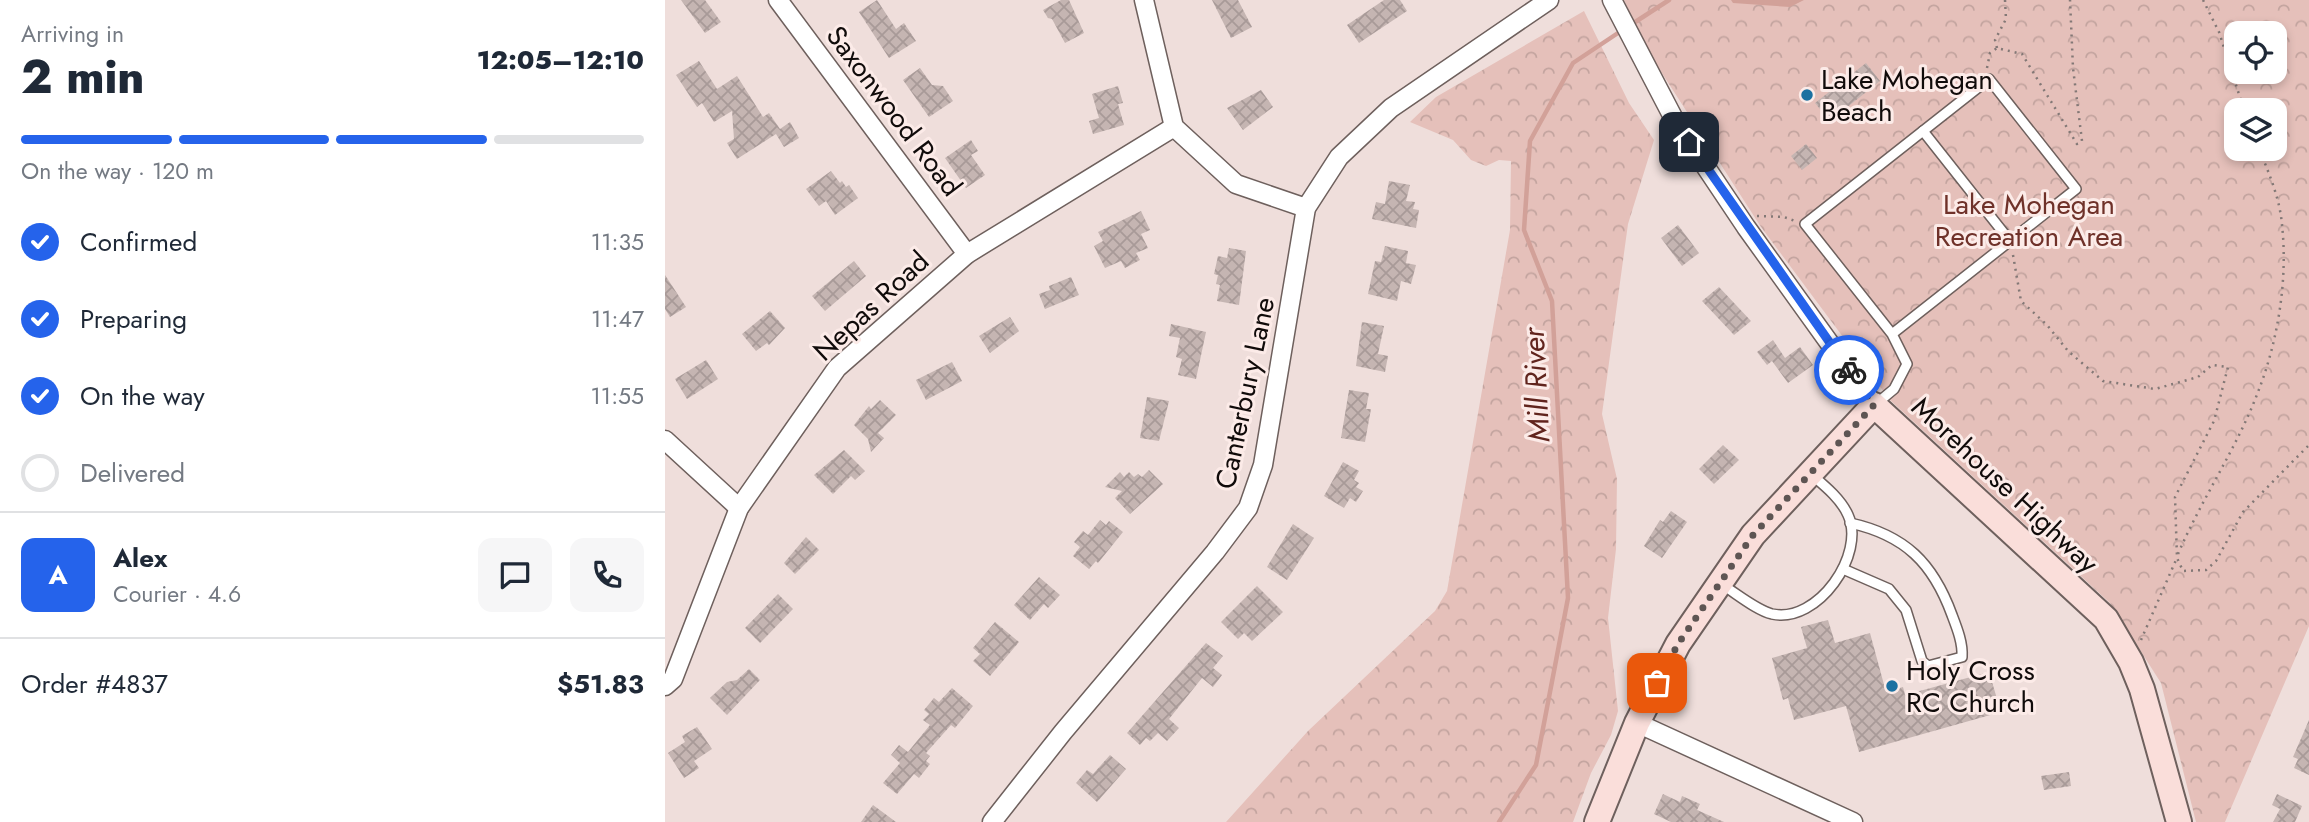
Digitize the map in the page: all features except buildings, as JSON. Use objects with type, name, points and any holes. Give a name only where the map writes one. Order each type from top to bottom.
[{"type":"street","name":"Saxonwood Road","points":[[778,0],[967,254]]},
{"type":"street","points":[[1144,0],[1174,127],[1236,184],[1306,208]]},
{"type":"street","name":"Canterbury Lane","points":[[992,822],[1063,732],[1215,552],[1248,508],[1263,465],[1306,208],[1339,158],[1382,116],[1549,0]]},
{"type":"street","name":"Morehouse Highway","points":[[1614,4],[1682,132],[1746,227],[1874,405],[2106,620],[2131,662],[2142,689],[2179,822]]},
{"type":"street","name":"Nepas Road","points":[[665,686],[673,679],[739,508],[837,368],[967,254],[1174,127]]},
{"type":"street","points":[[1597,822],[1637,723],[1678,644],[1753,535],[1874,405]]},
{"type":"street","points":[[665,440],[739,508]]},
{"type":"street","points":[[1637,723],[1853,822]]},
{"type":"lane","points":[[1874,405],[1894,389],[1907,364],[1892,334],[1805,224],[1989,79],[2076,189],[1892,334]]},
{"type":"lane","points":[[1923,131],[2010,241]]},
{"type":"lane","points":[[1720,583],[1771,614],[1787,614],[1807,609],[1826,594],[1843,569],[1852,533],[1848,514],[1834,494],[1811,473]]},
{"type":"lane","points":[[1843,569],[1889,589],[1906,610],[1922,661],[1928,666],[1962,657],[1956,624],[1940,582],[1918,557],[1880,530],[1850,523]]},
{"type":"path","points":[[1997,48],[1995,40],[2006,19],[2005,0]]},
{"type":"path","points":[[1989,79],[1987,67],[1990,53],[1997,48],[2022,54],[2077,144],[2082,141],[2073,68],[2070,0]]},
{"type":"path","points":[[2203,0],[2218,32],[2240,98]]},
{"type":"path","points":[[2131,662],[2194,516],[2223,465],[2258,392],[2275,338],[2284,257],[2282,223],[2264,161]]},
{"type":"path","points":[[1756,216],[1784,216],[1805,224]]},
{"type":"path","points":[[2010,241],[2021,301],[2047,325],[2068,351],[2103,380],[2155,389],[2198,377],[2212,365],[2228,367],[2214,421],[2175,496],[2176,558],[2183,571],[2206,570],[2216,561],[2243,512],[2309,445]]},
{"type":"green space","name":"Lake Mohegan Recreation Area","points":[[1624,0],[2309,0],[2309,626],[2225,822],[2196,822],[2161,683],[2110,603],[1890,400],[1761,227],[1649,53]]},
{"type":"green space","points":[[1584,11],[1629,103],[1654,140],[1628,224],[1602,414],[1617,479],[1616,549],[1608,618],[1618,711],[1611,735],[1591,773],[1573,822],[1226,822],[1308,731],[1435,611],[1447,591],[1510,230],[1511,161],[1499,160],[1486,166],[1471,160],[1453,140],[1410,122],[1436,97]]},
{"type":"shaded area","points":[[1731,0],[1804,0],[1790,7],[1733,3]]},
{"type":"waterway","name":"Mill River","points":[[1629,26],[1669,0]]},
{"type":"waterway","name":"Mill River","points":[[1499,822],[1536,765],[1568,598],[1552,301],[1524,230],[1530,141],[1573,63],[1621,31]]},
{"type":"way so far","points":[[1657,683],[1678,644],[1753,535],[1874,405],[1849,370]]},
{"type":"place","name":"Lake Mohegan Beach","points":[[1807,95]]},
{"type":"place","name":"Holy Cross RC Church","points":[[1892,686]]},
{"type":"route","points":[[1689,142],[1746,227],[1849,370]]}]
